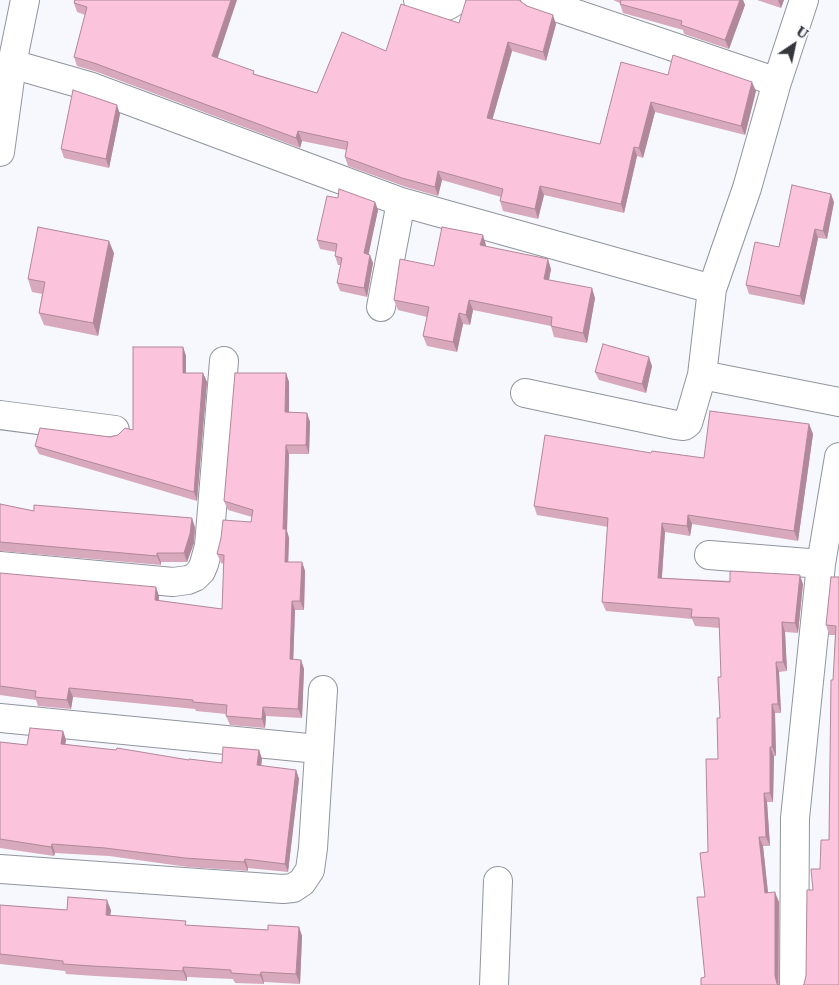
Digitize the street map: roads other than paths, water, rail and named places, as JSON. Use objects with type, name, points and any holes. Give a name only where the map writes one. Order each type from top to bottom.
[{"type":"street","points":[[0,152],[12,64],[25,0]]},
{"type":"street","points":[[418,0],[434,6],[447,6],[456,0]]},
{"type":"street","points":[[535,0],[777,82]]},
{"type":"street","points":[[524,393],[684,426],[688,423],[702,375],[712,289],[747,188],[777,82],[804,0]]},
{"type":"street","points":[[12,64],[92,87],[401,202],[712,289]]},
{"type":"street","points":[[381,307],[401,202]]},
{"type":"street","points":[[0,566],[173,582],[195,577],[201,571],[209,546],[224,361]]},
{"type":"street","points":[[702,375],[839,402]]},
{"type":"street","points":[[0,415],[115,430]]},
{"type":"street","points":[[794,985],[795,818],[821,564],[839,457]]},
{"type":"street","points":[[709,555],[821,564]]},
{"type":"street","points":[[0,869],[283,889],[293,888],[302,882],[310,870],[313,848],[322,690]]},
{"type":"street","points":[[0,718],[318,749]]},
{"type":"street","points":[[494,985],[498,881]]}]
